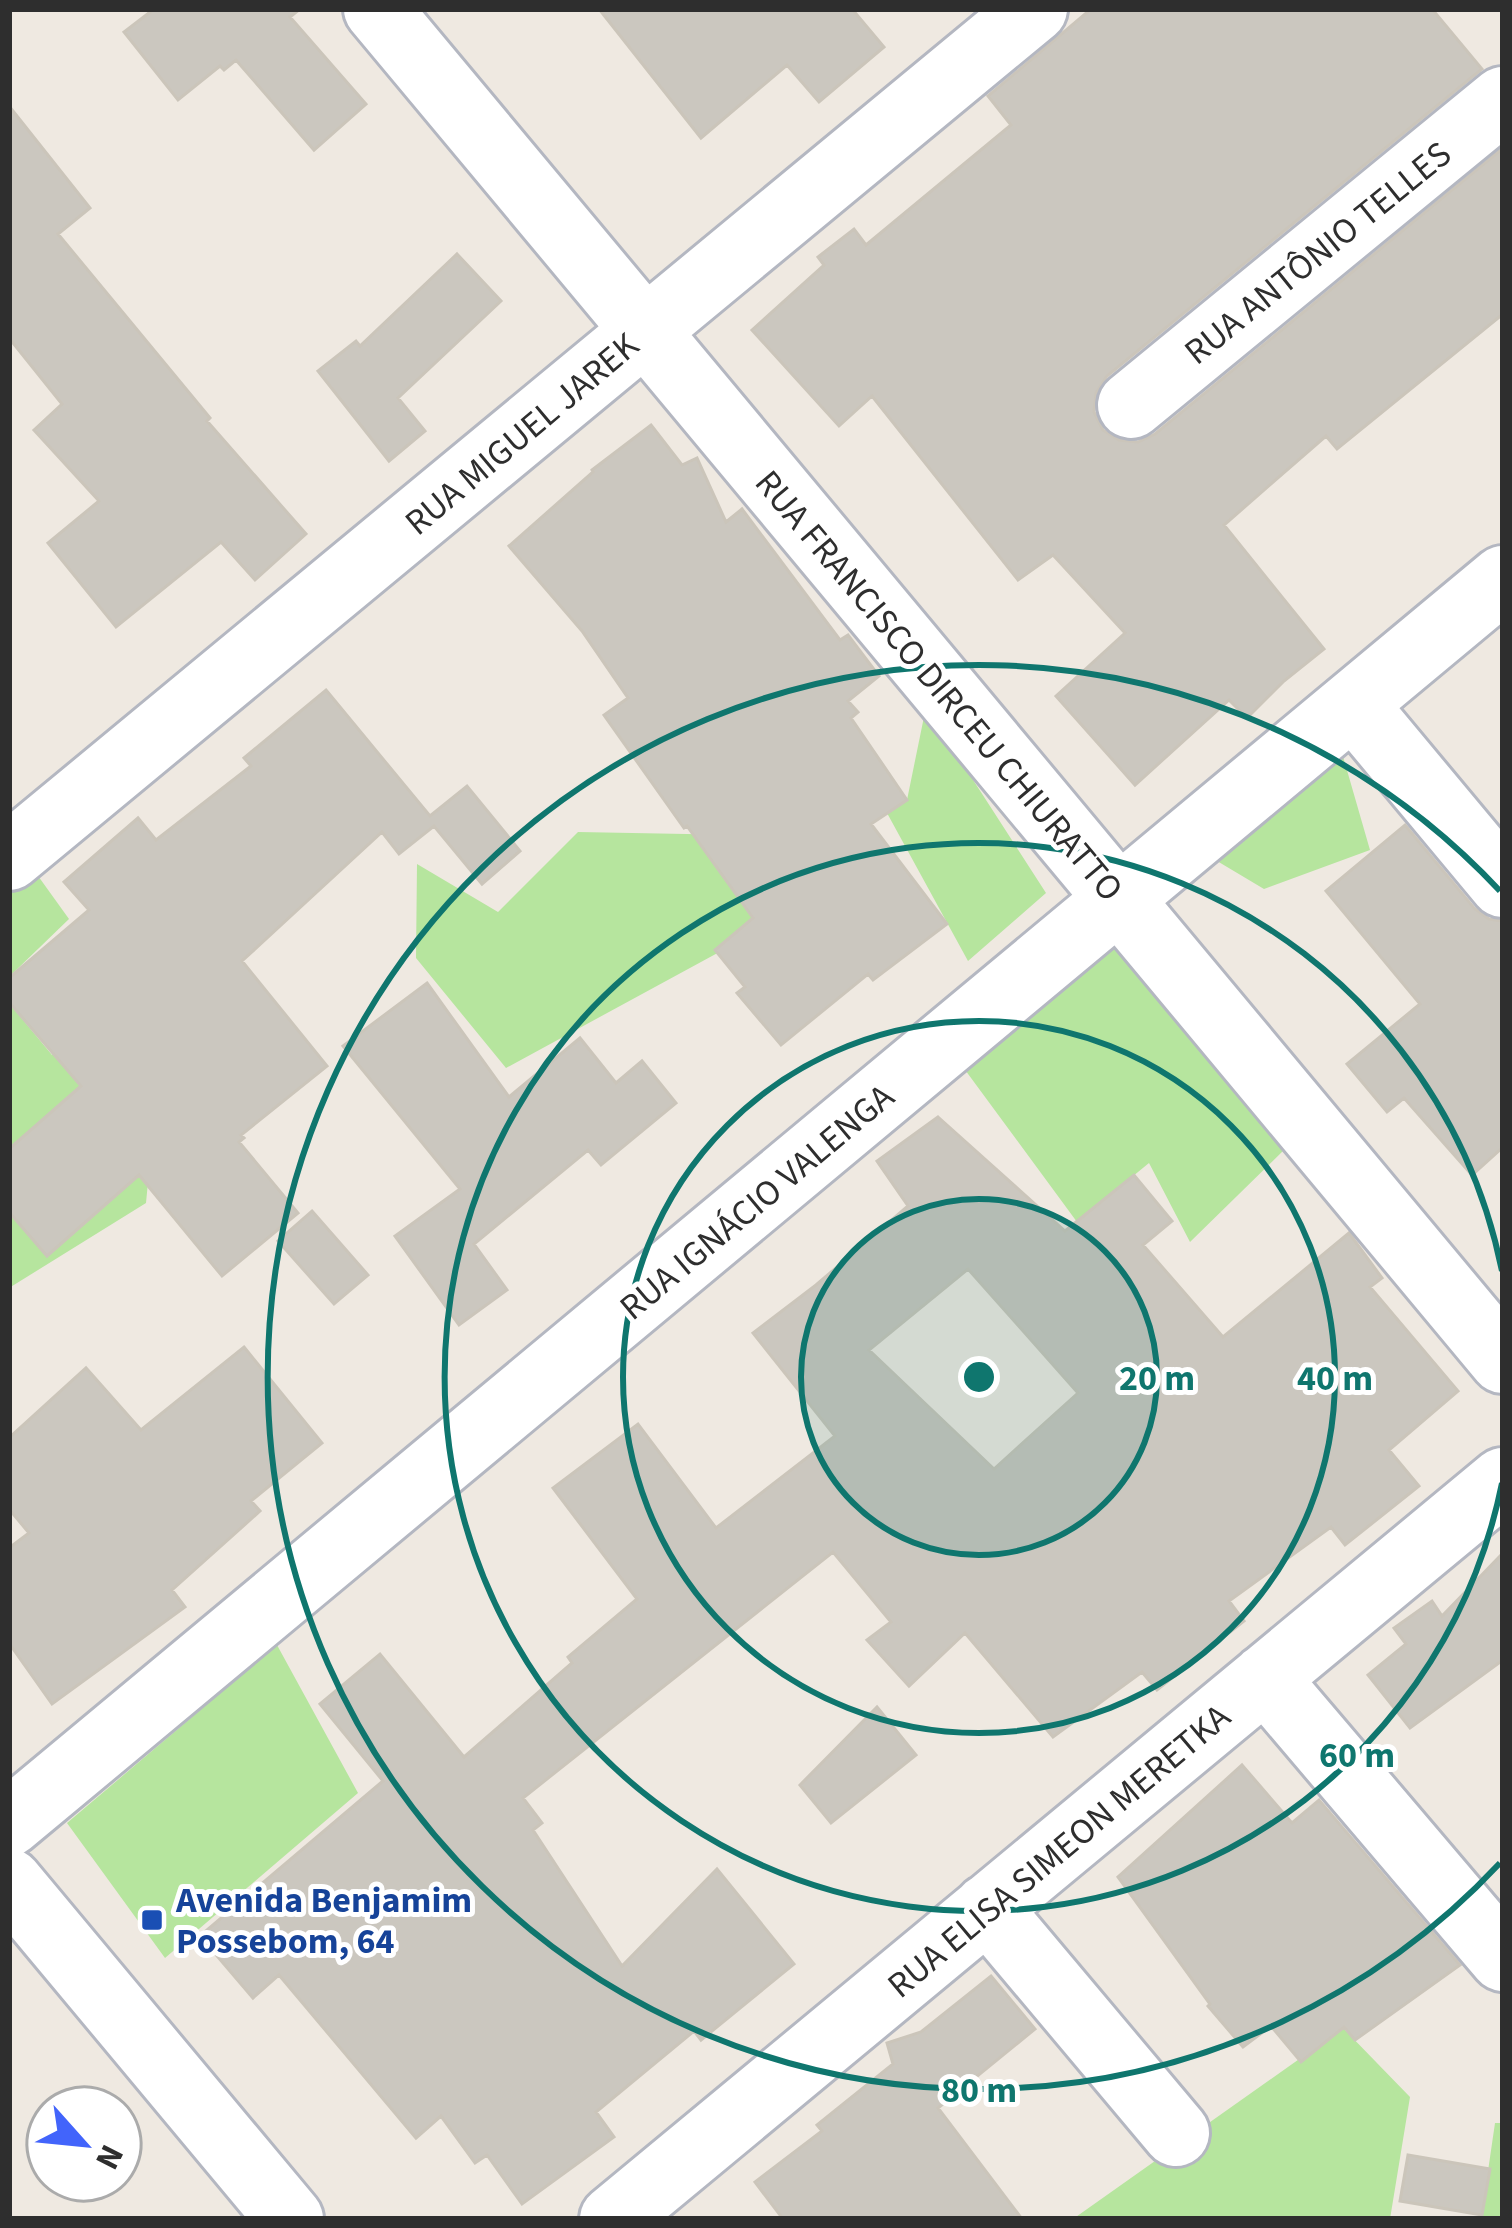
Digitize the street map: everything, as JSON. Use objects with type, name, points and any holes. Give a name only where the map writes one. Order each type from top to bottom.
[{"type":"street","name":"RUA FRANCISCO DIRCEU CHIURATTO","points":[[377,9],[1503,1360]]},
{"type":"street","name":"RUA MIGUEL JAREK","points":[[9,857],[1034,9]]},
{"type":"street","name":"RUA ANTÔNIO TELLES","points":[[1131,405],[1503,100]]},
{"type":"street","name":"RUA IGNÁCIO VALENGA","points":[[9,1823],[1503,579]]},
{"type":"street","points":[[1354,704],[1503,884]]},
{"type":"street","name":"RUA ELISA SIMEON MERETKA","points":[[613,2219],[1503,1481]]},
{"type":"street","points":[[1265,1678],[1503,1958]]},
{"type":"street","points":[[9,1882],[290,2219]]},
{"type":"street","points":[[988,1909],[1176,2133]]},
{"type":"green space","points":[[926,707],[1046,893],[968,961],[887,813],[907,800]]},
{"type":"green space","points":[[1338,739],[1370,850],[1264,889],[1212,858]]},
{"type":"green space","points":[[578,832],[741,835],[802,907],[506,1068],[416,958],[417,864],[498,912]]},
{"type":"green space","points":[[23,855],[69,919],[9,977],[9,867]]},
{"type":"green space","points":[[1114,943],[1285,1149],[1190,1242],[1149,1163],[1077,1222],[960,1063]]},
{"type":"green space","points":[[112,992],[156,1098],[146,1203],[9,1288],[9,1003],[52,1055]]},
{"type":"green space","points":[[277,1645],[358,1793],[165,1958],[67,1823]]},
{"type":"green space","points":[[1343,2028],[1410,2097],[1390,2219],[1073,2219]]},
{"type":"green space","points":[[1495,2123],[1503,2123],[1503,2219],[1481,2219]]},
{"type":"building","points":[[154,9],[300,9],[290,17],[366,104],[314,150],[236,60],[224,70],[220,66],[178,100],[124,32]]},
{"type":"building","points":[[599,9],[852,9],[884,47],[819,102],[787,65],[701,138]]},
{"type":"building","points":[[1091,9],[1432,9],[1482,69],[1107,376],[1096,393],[1094,412],[1103,430],[1119,440],[1138,442],[1155,434],[1503,148],[1503,314],[1337,449],[1326,436],[1224,525],[1324,649],[1247,718],[1229,700],[1135,785],[1056,696],[1125,633],[1053,555],[1018,580],[872,396],[839,426],[752,330],[824,265],[818,257],[854,229],[866,245],[1011,125],[988,96]]},
{"type":"building","points":[[9,106],[90,208],[58,234],[210,418],[207,421],[306,534],[255,580],[221,542],[116,627],[48,543],[99,501],[34,430],[62,404],[9,338]]},
{"type":"building","points":[[457,254],[501,301],[398,398],[425,431],[389,461],[318,371],[356,341],[360,346]]},
{"type":"building","points":[[651,425],[682,465],[697,458],[726,522],[742,509],[840,640],[848,635],[879,676],[848,701],[858,712],[851,718],[907,800],[871,824],[947,924],[873,980],[868,974],[781,1045],[737,993],[745,987],[715,950],[753,918],[604,715],[628,698],[582,631],[509,546],[592,470]]},
{"type":"building","points":[[326,690],[430,816],[467,786],[520,851],[482,884],[434,826],[399,854],[382,832],[242,961],[327,1066],[241,1135],[244,1138],[239,1142],[298,1213],[222,1276],[139,1175],[47,1256],[9,1212],[9,1149],[81,1086],[9,1002],[9,978],[89,910],[64,882],[138,818],[156,840],[251,766],[244,758]]},
{"type":"building","points":[[1405,825],[1474,908],[1489,919],[1503,921],[1503,1147],[1472,1175],[1404,1098],[1387,1112],[1347,1064],[1420,1004],[1326,891]]},
{"type":"building","points":[[427,983],[509,1097],[580,1038],[616,1083],[642,1061],[676,1103],[601,1165],[588,1150],[474,1244],[507,1290],[459,1325],[395,1236],[460,1189],[343,1046]]},
{"type":"building","points":[[938,1117],[1065,1231],[1134,1175],[1172,1221],[1143,1245],[1223,1337],[1349,1233],[1382,1278],[1370,1287],[1458,1391],[1389,1450],[1419,1486],[1345,1545],[1331,1527],[1229,1601],[1244,1621],[1157,1690],[1142,1672],[1053,1737],[965,1633],[909,1686],[867,1640],[891,1622],[833,1552],[523,1798],[542,1823],[533,1830],[622,1966],[717,1869],[794,1964],[701,2040],[694,2031],[596,2112],[614,2137],[522,2204],[487,2155],[475,2163],[441,2116],[416,2138],[279,1975],[253,1998],[200,1936],[383,1781],[320,1704],[380,1654],[464,1757],[572,1663],[568,1657],[637,1599],[553,1488],[638,1424],[716,1528],[835,1436],[753,1333],[908,1206],[877,1161]],"holes":[[[968,1269],[1078,1393],[994,1469],[869,1350]]]},
{"type":"building","points":[[312,1211],[368,1275],[334,1304],[278,1241]]},
{"type":"building","points":[[244,1347],[322,1443],[251,1501],[260,1511],[172,1590],[185,1607],[52,1704],[9,1643],[9,1548],[29,1533],[9,1509],[9,1438],[86,1368],[141,1430]]},
{"type":"building","points":[[1503,1553],[1503,1660],[1410,1728],[1368,1675],[1406,1644],[1394,1628],[1432,1601],[1442,1616]]},
{"type":"building","points":[[877,1707],[916,1755],[831,1823],[800,1785]]},
{"type":"building","points":[[1242,1765],[1292,1823],[1319,1800],[1460,1965],[1355,2040],[1344,2027],[1301,2062],[1271,2026],[1243,2047],[1208,2006],[1118,1877]]},
{"type":"building","points":[[991,1976],[1035,2029],[938,2108],[1022,2219],[783,2219],[755,2182],[822,2131],[817,2125],[893,2064],[887,2043],[921,2032]]},
{"type":"building","points":[[1408,2155],[1490,2169],[1482,2215],[1400,2201]]},
{"type":"place","name":"Avenida Benjamim Possebom, 64","points":[[152,1920]]}]
